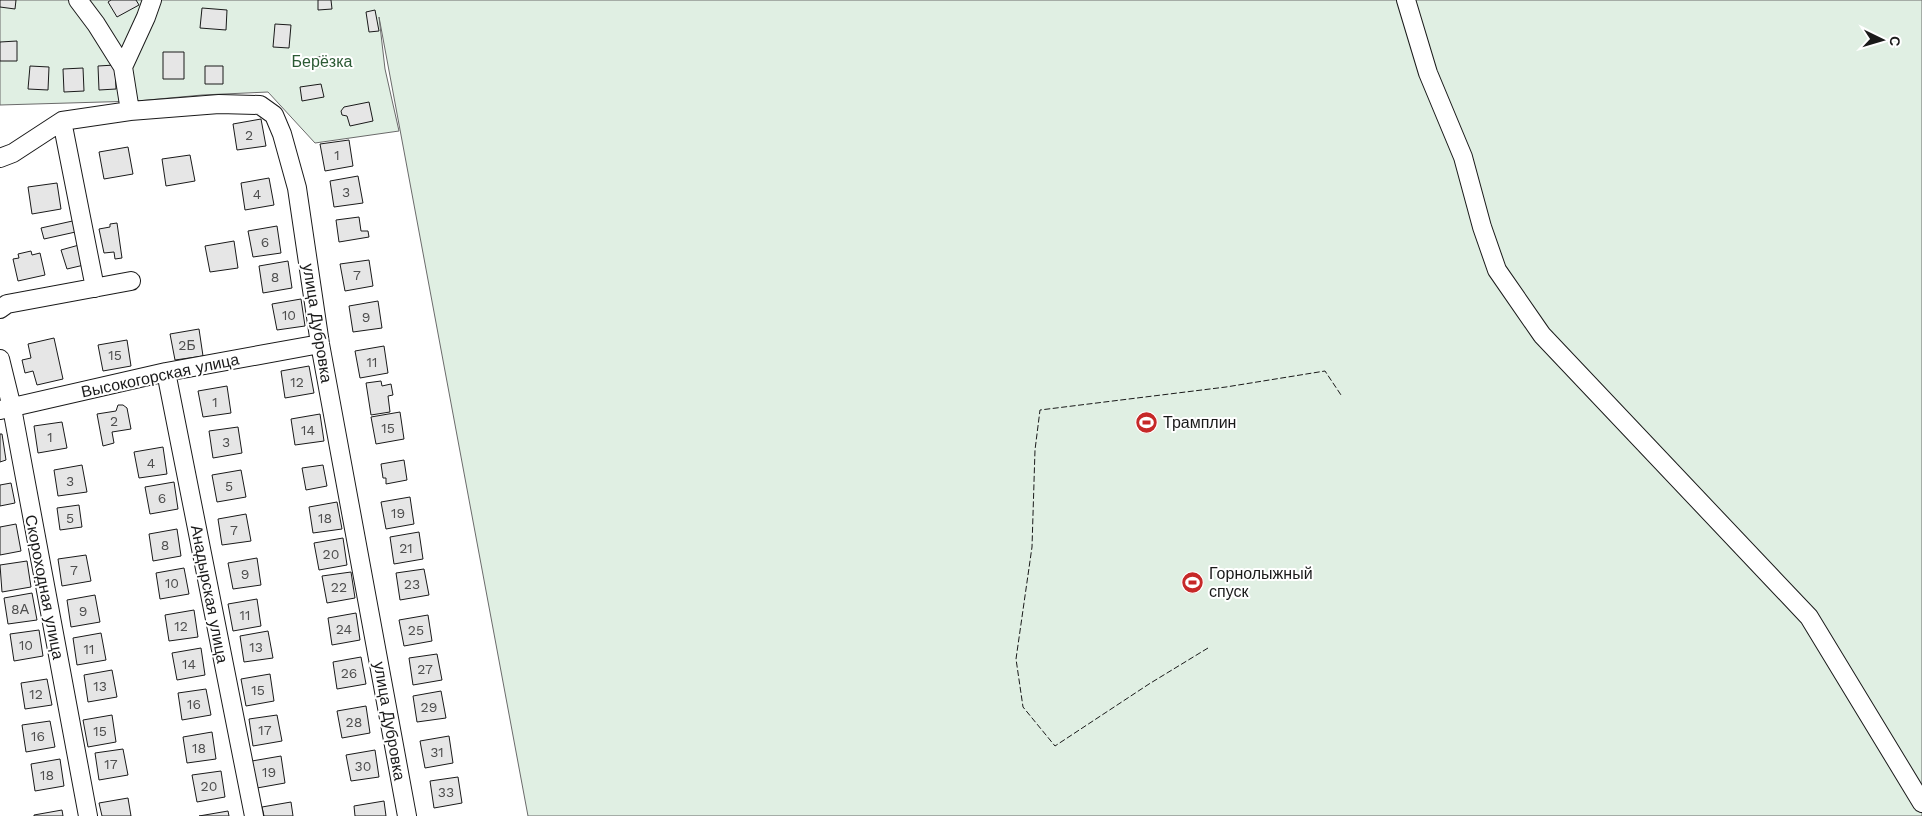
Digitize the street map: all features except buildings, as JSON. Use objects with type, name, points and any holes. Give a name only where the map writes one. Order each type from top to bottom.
[{"type":"street","points":[[78,0],[96,24],[123,67],[130,111]]},
{"type":"street","points":[[123,67],[152,0]]},
{"type":"street","points":[[1406,0],[1428,73],[1463,157],[1482,227],[1498,270],[1542,335],[1809,617],[1922,803]]},
{"type":"street","name":"улица Дубровка","points":[[0,158],[13,153],[62,121],[130,111],[219,104],[260,106],[274,115],[282,134],[296,188],[320,344],[407,816]]},
{"type":"street","points":[[62,121],[95,288]]},
{"type":"street","points":[[0,309],[7,304],[130,281]]},
{"type":"street","name":"Высокогорская улица","points":[[6,409],[166,372],[320,344]]},
{"type":"street","name":"Скороходная улица","points":[[0,359],[6,409],[88,816]]},
{"type":"street","name":"Анадырская улица","points":[[166,372],[254,816]]},
{"type":"green space","name":"Берёзка","points":[[0,0],[1922,0],[1922,816],[528,816],[379,17],[385,69],[399,131],[315,143],[268,92],[202,95],[137,101],[0,105]]},
{"type":"fence","points":[[1208,648],[1149,684],[1055,746],[1023,707],[1016,659],[1032,547],[1035,450],[1040,410],[1226,387],[1325,371],[1341,395]]},
{"type":"place","name":"Трамплин","points":[[1147,422]]},
{"type":"place","name":"Горнолыжный спуск","points":[[1193,582]]}]
